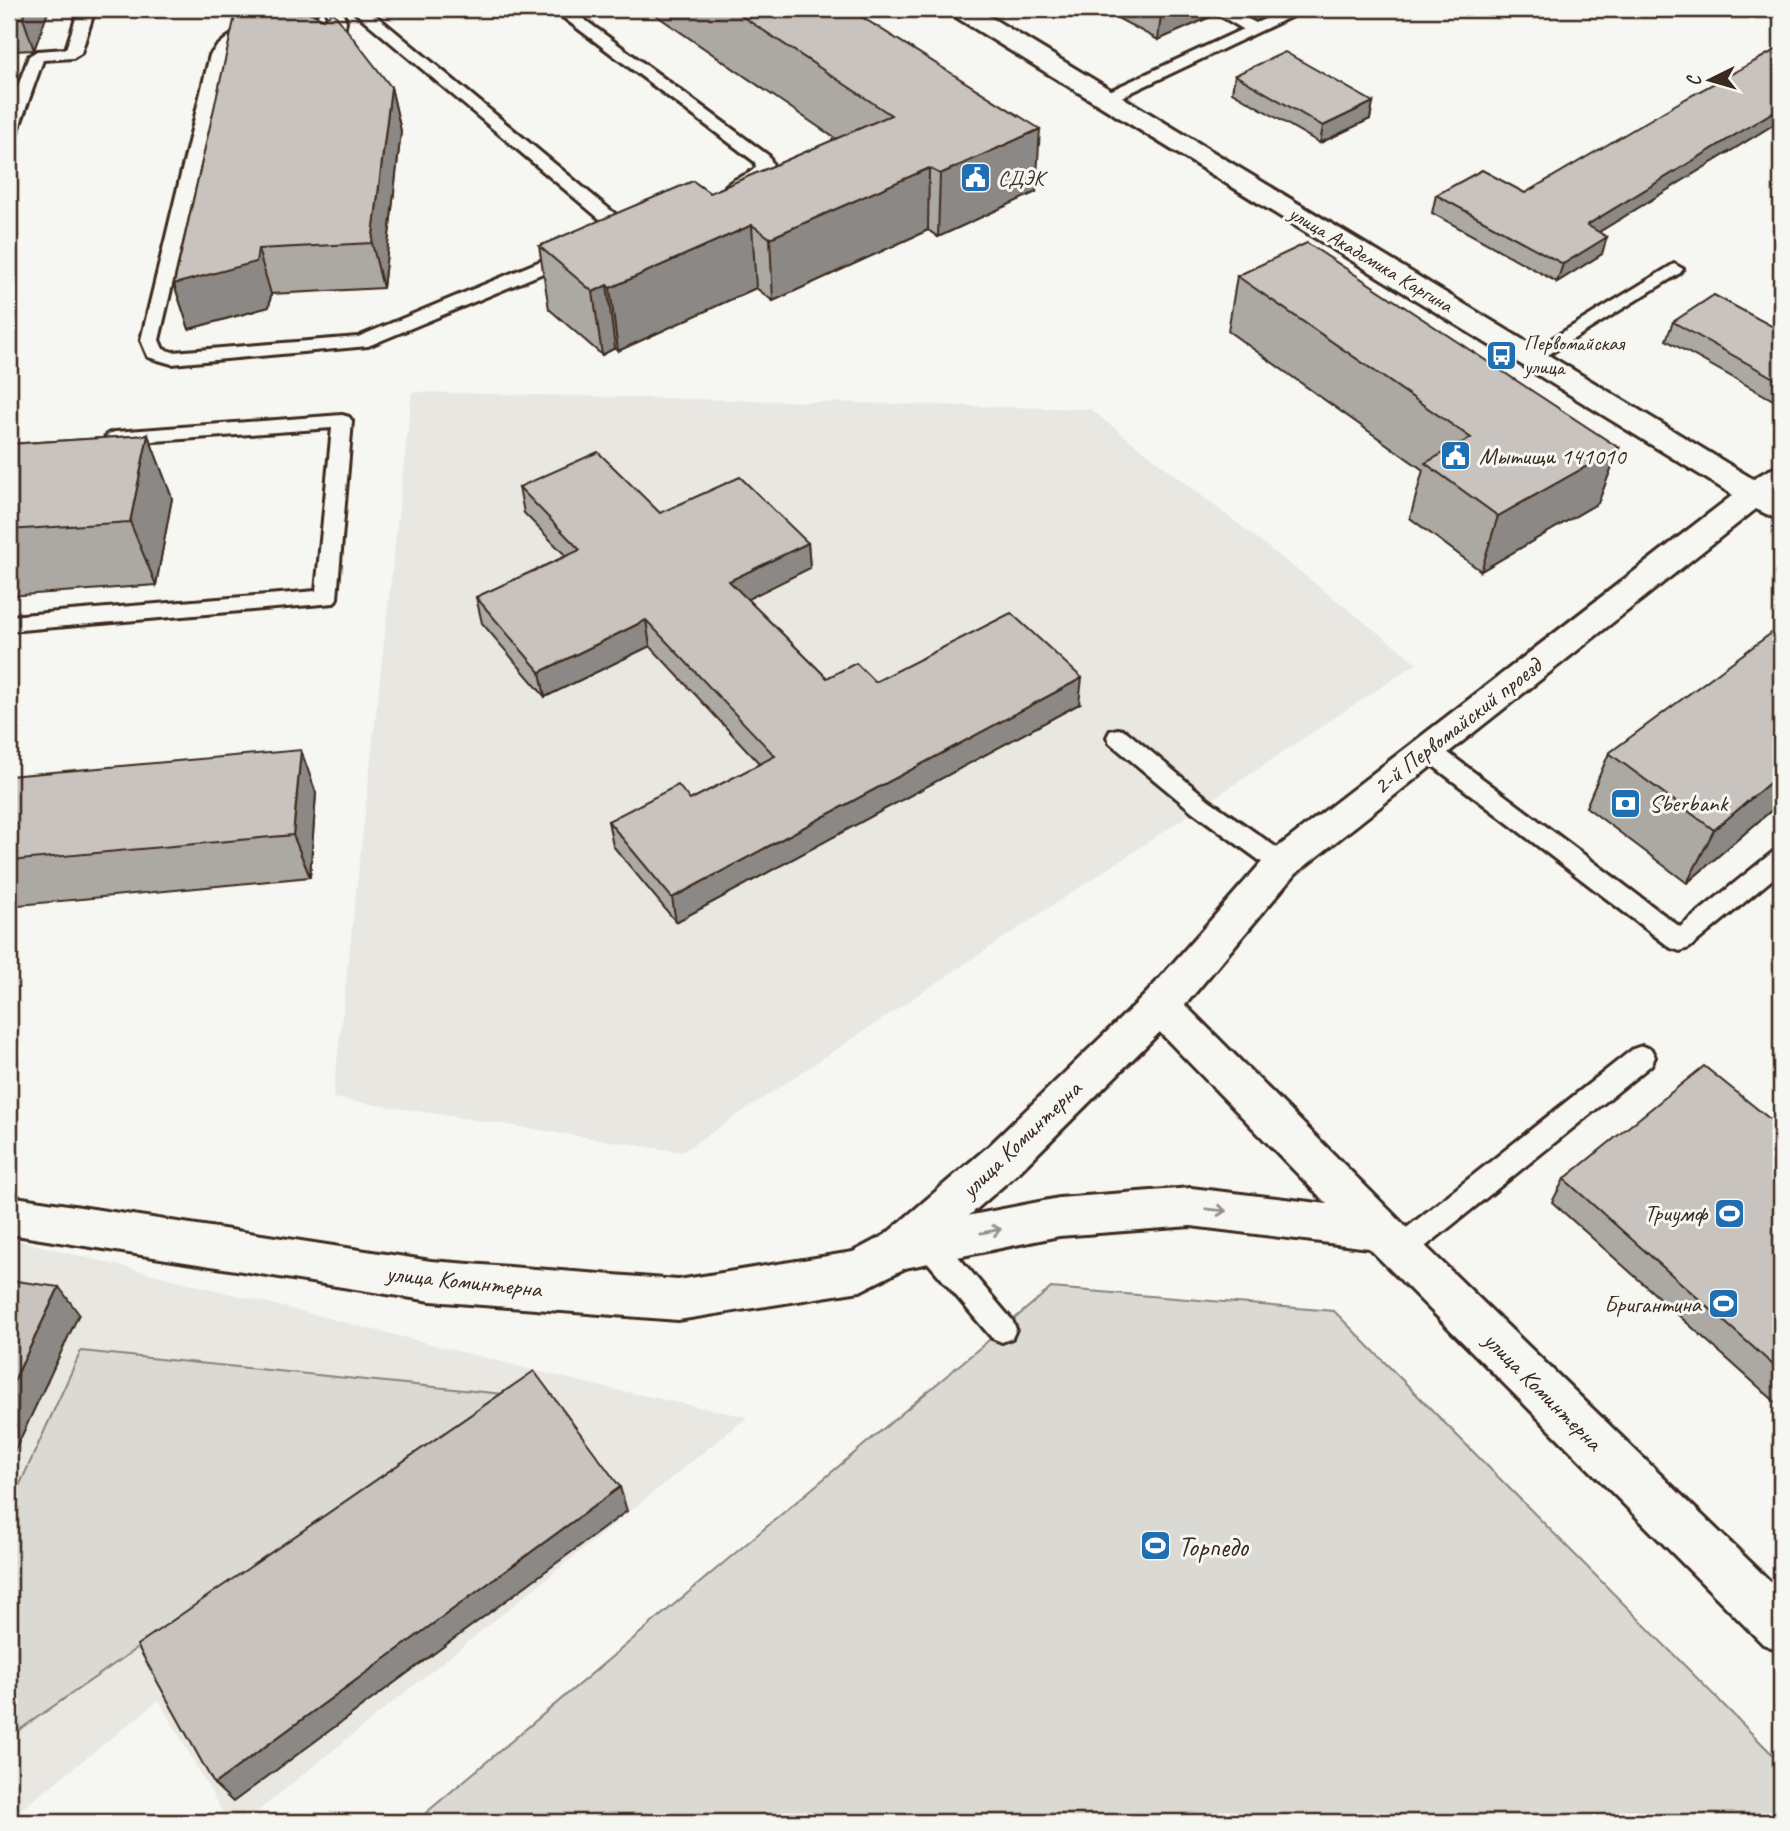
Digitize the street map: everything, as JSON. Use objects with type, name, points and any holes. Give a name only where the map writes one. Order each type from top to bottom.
[{"type":"street","name":"улица Академика Каргина","points":[[960,9],[1531,357],[1773,494]]},
{"type":"street","name":"2-й Первомайский проезд","points":[[1160,1006],[1282,864],[1427,748],[1773,494]]},
{"type":"street","name":"улица Коминтерна","points":[[9,1215],[431,1281],[678,1300],[860,1271],[914,1247],[1160,1006],[1391,1240],[1781,1626]]},
{"type":"street","points":[[914,1247],[1059,1217],[1191,1207],[1391,1240]]},
{"type":"lane","points":[[9,133],[37,56],[73,52],[87,9]]},
{"type":"lane","points":[[312,9],[243,33],[226,43],[218,55],[150,340],[155,352],[172,358],[360,342],[633,229],[359,9]]},
{"type":"lane","points":[[332,55],[338,21],[333,9]]},
{"type":"lane","points":[[560,9],[763,160],[765,168],[758,176],[724,190]]},
{"type":"lane","points":[[1217,9],[1255,29]]},
{"type":"lane","points":[[1107,99],[1298,9]]},
{"type":"lane","points":[[1531,357],[1674,270]]},
{"type":"lane","points":[[9,624],[326,598],[342,421],[92,439]]},
{"type":"lane","points":[[1118,737],[1201,806],[1282,864]]},
{"type":"lane","points":[[1427,748],[1680,941],[1781,859]]},
{"type":"lane","points":[[1391,1240],[1642,1057]]},
{"type":"lane","points":[[914,1247],[1002,1329]]},
{"type":"shaded area","points":[[412,392],[1090,409],[1417,663],[682,1152],[333,1098]]},
{"type":"shaded area","points":[[9,1238],[593,1385],[747,1417],[244,1822],[228,1822],[159,1700],[9,1819]]},
{"type":"shaded area","name":"Торпедо","points":[[1051,1288],[1334,1311],[1781,1763],[1781,1822],[415,1822]]},
{"type":"shaded area","points":[[81,1351],[503,1394],[9,1737],[9,1508]]},
{"type":"building","points":[[9,9],[26,9],[23,18],[9,18]]},
{"type":"building","points":[[731,9],[849,9],[1040,129],[940,174],[929,168],[770,238],[752,225],[610,288],[607,285],[593,292],[539,246],[693,181],[710,193],[891,115]]},
{"type":"building","points":[[1149,9],[1176,9],[1161,15]]},
{"type":"building","points":[[333,12],[391,87],[372,243],[258,249],[256,262],[174,284],[235,16],[311,13],[323,19]]},
{"type":"building","points":[[1781,47],[1781,107],[1587,225],[1607,237],[1563,264],[1436,195],[1482,170],[1525,193],[1685,99]]},
{"type":"building","points":[[1285,52],[1373,102],[1323,126],[1235,75]]},
{"type":"building","points":[[1307,243],[1619,448],[1498,516],[1425,463],[1471,438],[1237,276]]},
{"type":"building","points":[[1714,295],[1781,331],[1781,382],[1673,322]]},
{"type":"building","points":[[148,435],[130,522],[9,530],[9,444]]},
{"type":"building","points":[[598,452],[660,513],[740,477],[808,543],[729,581],[827,678],[856,663],[875,682],[1011,613],[1082,678],[672,898],[608,821],[678,785],[690,800],[775,756],[646,620],[540,672],[476,597],[580,550],[519,487]]},
{"type":"building","points":[[1781,626],[1781,773],[1714,830],[1609,753]]},
{"type":"building","points":[[301,750],[293,835],[9,861],[9,776]]},
{"type":"building","name":"Бригантина","points":[[1704,1066],[1781,1128],[1781,1372],[1564,1179]]},
{"type":"building","points":[[9,1280],[59,1287],[9,1391]]},
{"type":"building","points":[[534,1371],[620,1487],[214,1784],[137,1645]]},
{"type":"place","name":"СДЭК","points":[[975,178]]},
{"type":"place","name":"Первомайская улица","points":[[1501,355]]},
{"type":"place","name":"Мытищи 141010","points":[[1456,456]]},
{"type":"place","name":"Sberbank","points":[[1626,803]]},
{"type":"place","name":"Триумф","points":[[1730,1213]]},
{"type":"place","name":"Бригантина","points":[[1724,1304]]},
{"type":"place","name":"Торпедо","points":[[1155,1546]]}]
